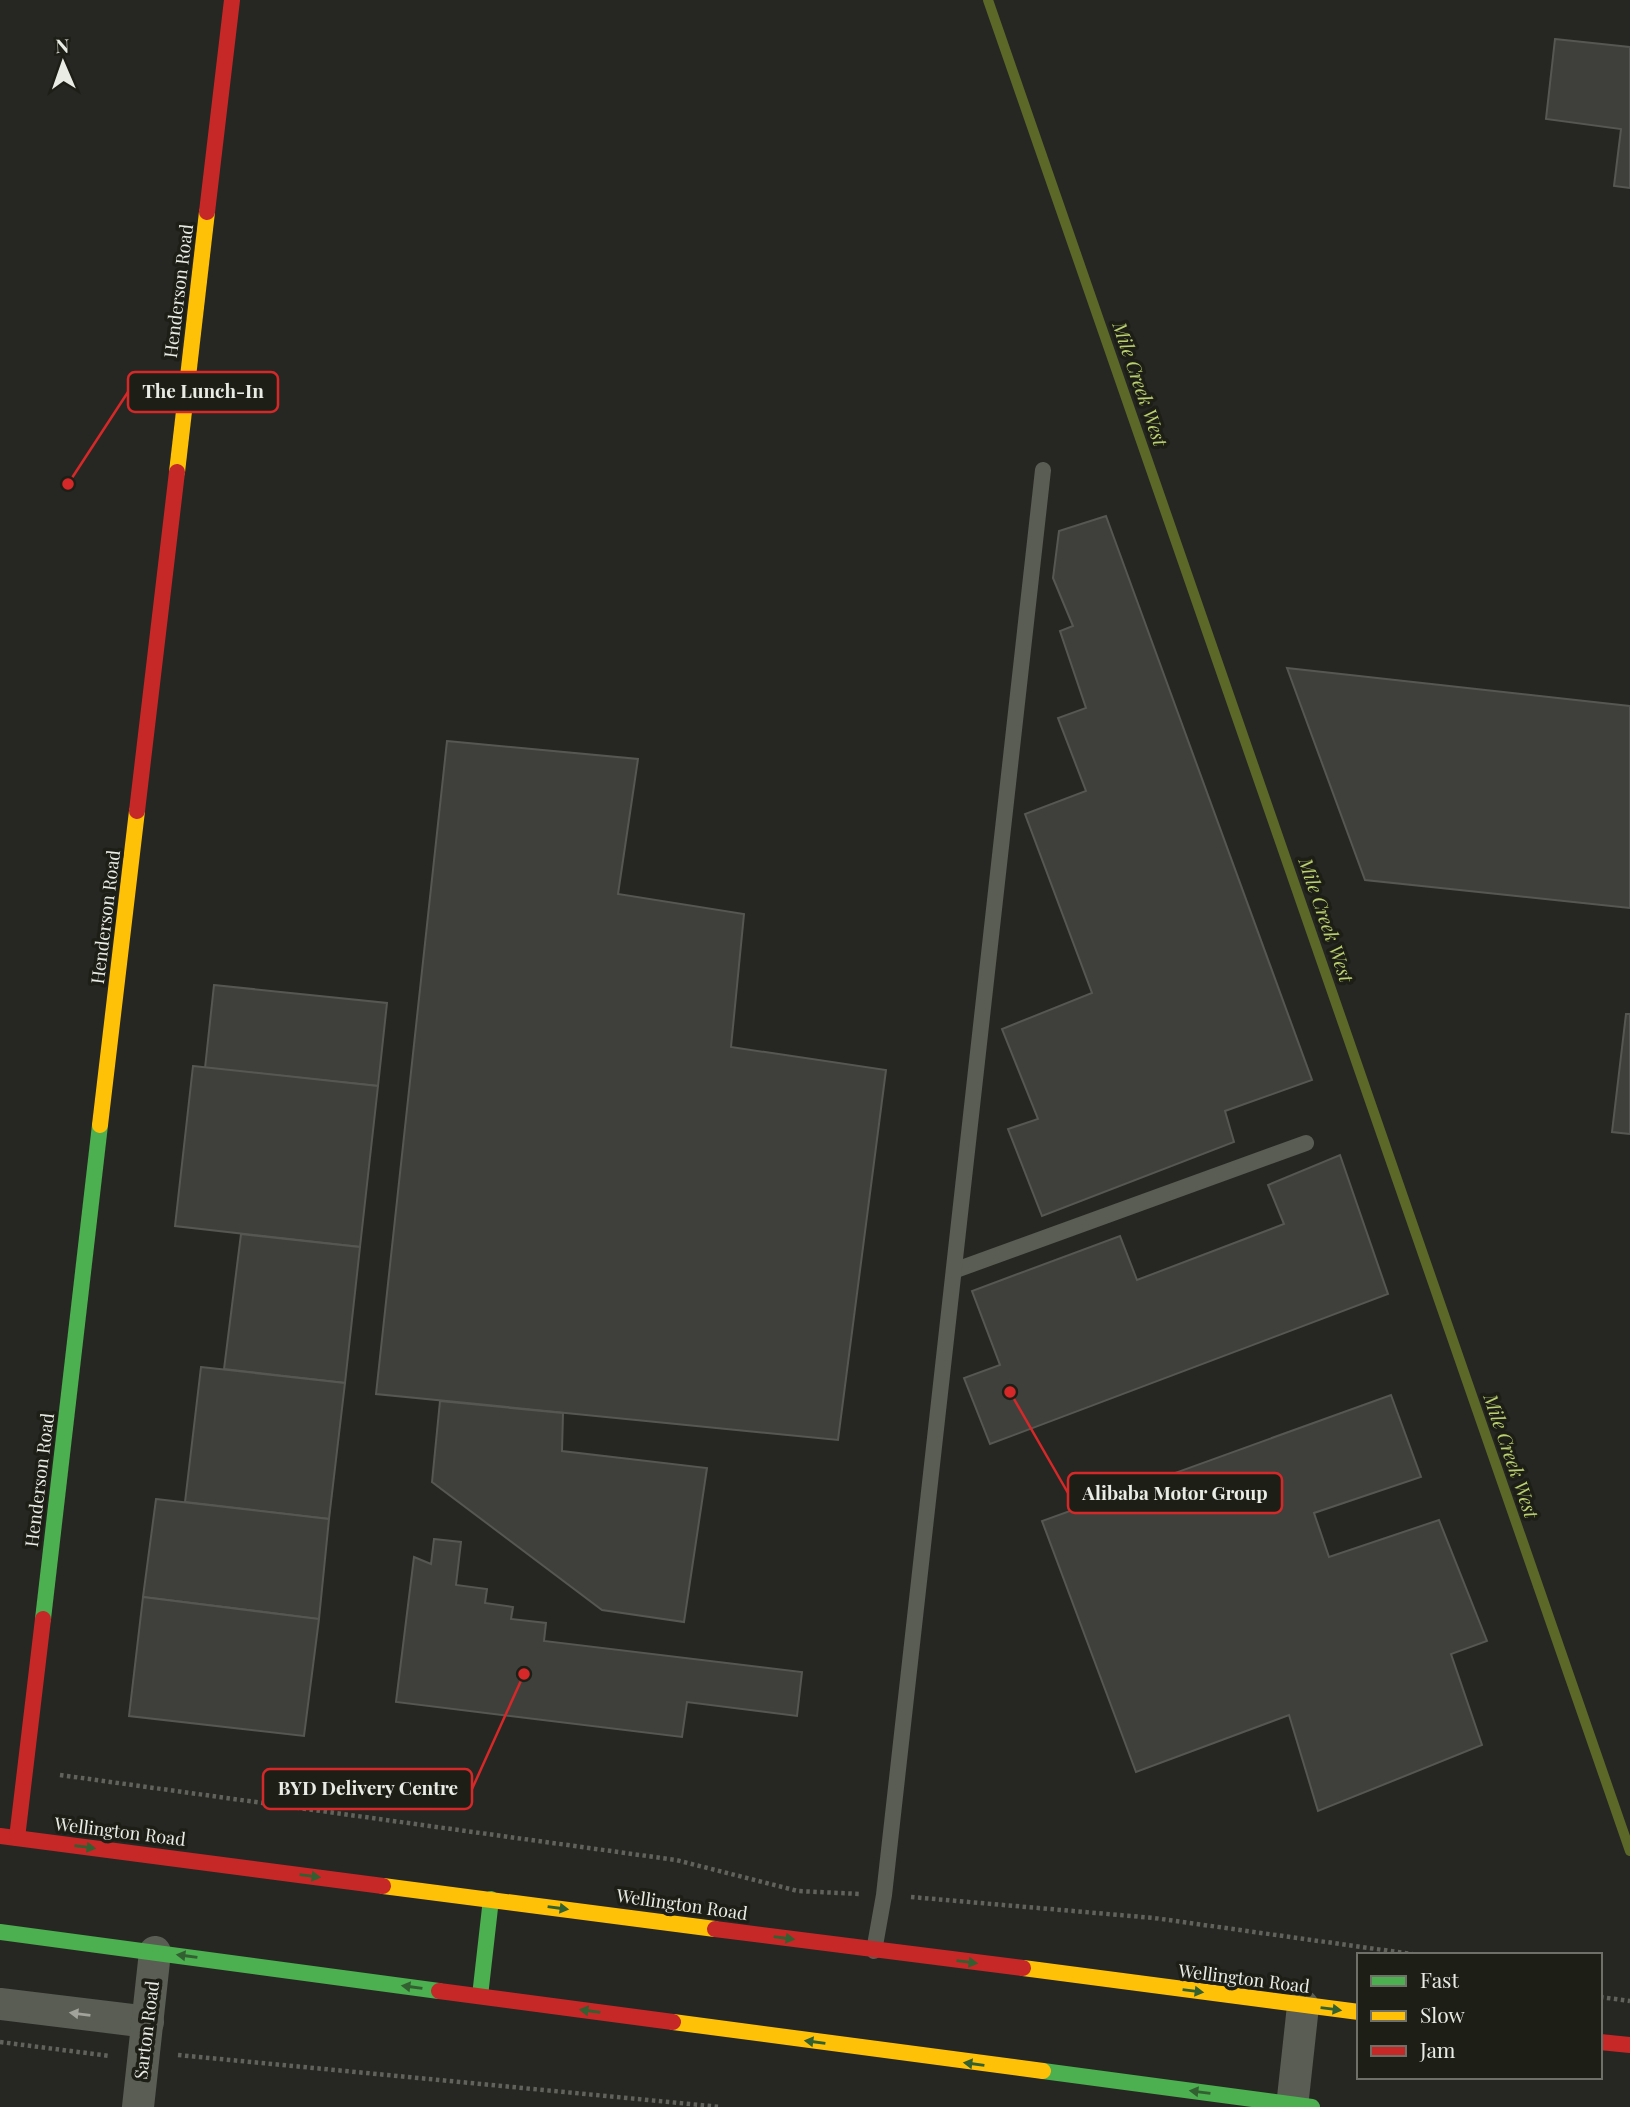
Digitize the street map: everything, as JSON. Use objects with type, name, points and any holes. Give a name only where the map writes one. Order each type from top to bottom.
[{"type":"main road","name":"Henderson Road","points":[[17,1838],[232,0]]},
{"type":"main road","name":"Wellington Road","points":[[0,1836],[1357,2012]]},
{"type":"main road","points":[[480,1996],[491,1899]]},
{"type":"main road","points":[[0,1932],[1299,2106]]},
{"type":"main road","points":[[1602,2042],[1630,2045]]},
{"type":"street","name":"Sarton Road","points":[[138,2107],[155,1952]]},
{"type":"street","points":[[0,2004],[148,2022]]},
{"type":"street","points":[[1299,2106],[1303,2006]]},
{"type":"lane","points":[[874,1951],[884,1895],[956,1270],[1043,470]]},
{"type":"lane","points":[[956,1270],[1306,1143]]},
{"type":"path","points":[[26,1770],[676,1860],[798,1891],[884,1895],[1154,1918],[1405,1953]]},
{"type":"path","points":[[1602,1997],[1630,2001]]},
{"type":"path","points":[[0,2042],[109,2056],[190,2054],[721,2107]]},
{"type":"building","points":[[1555,39],[1630,47],[1630,188],[1614,186],[1621,129],[1546,119]]},
{"type":"building","points":[[1106,516],[1312,1080],[1225,1111],[1234,1142],[1042,1216],[1008,1129],[1038,1119],[1002,1029],[1092,993],[1025,814],[1086,791],[1058,718],[1086,708],[1060,631],[1073,626],[1053,578],[1059,531]]},
{"type":"building","points":[[1287,668],[1630,706],[1630,908],[1365,880]]},
{"type":"building","points":[[447,741],[638,759],[618,894],[744,914],[731,1047],[886,1070],[838,1440],[376,1394]]},
{"type":"building","points":[[214,985],[387,1003],[378,1086],[205,1068]]},
{"type":"building","points":[[1626,1014],[1630,1014],[1630,1134],[1612,1132]]},
{"type":"building","points":[[193,1066],[378,1086],[360,1247],[175,1226]]},
{"type":"building","points":[[1340,1155],[1388,1294],[990,1444],[964,1378],[1000,1365],[972,1291],[1120,1236],[1137,1280],[1284,1224],[1268,1185]]},
{"type":"building","points":[[241,1234],[360,1247],[345,1383],[224,1369]]},
{"type":"building","points":[[201,1367],[345,1383],[329,1519],[185,1502]]},
{"type":"building","points":[[1391,1395],[1421,1477],[1314,1513],[1329,1557],[1439,1520],[1487,1641],[1451,1654],[1482,1745],[1318,1811],[1289,1715],[1136,1772],[1042,1521]]},
{"type":"building","points":[[440,1401],[563,1413],[562,1451],[707,1468],[684,1622],[602,1610],[432,1482]]},
{"type":"building","points":[[156,1499],[329,1519],[319,1619],[143,1597]]},
{"type":"building","points":[[434,1539],[461,1542],[456,1585],[487,1589],[485,1603],[513,1607],[511,1619],[546,1623],[544,1641],[802,1672],[797,1716],[687,1702],[682,1737],[396,1702],[414,1557],[431,1564]]},
{"type":"building","points":[[143,1597],[319,1619],[304,1736],[129,1716]]},
{"type":"waterway","name":"Mile Creek West","points":[[988,0],[1630,1851]]},
{"type":"traffic: fast","points":[[43,1619],[100,1125]]},
{"type":"traffic: fast","points":[[480,1996],[491,1899]]},
{"type":"traffic: fast","points":[[0,1932],[439,1991]]},
{"type":"traffic: fast","points":[[1043,2071],[1312,2107]]},
{"type":"traffic: slow","points":[[177,472],[207,212]]},
{"type":"traffic: slow","points":[[100,1125],[137,811]]},
{"type":"traffic: slow","points":[[383,1886],[715,1929]]},
{"type":"traffic: slow","points":[[1023,1968],[1357,2012]]},
{"type":"traffic: slow","points":[[673,2022],[1043,2071]]},
{"type":"traffic: jam","points":[[207,212],[232,0]]},
{"type":"traffic: jam","points":[[137,811],[177,472]]},
{"type":"traffic: jam","points":[[17,1838],[43,1619]]},
{"type":"traffic: jam","points":[[0,1836],[383,1886]]},
{"type":"traffic: jam","points":[[715,1929],[1023,1968]]},
{"type":"traffic: jam","points":[[439,1991],[673,2022]]},
{"type":"traffic: jam","points":[[1602,2042],[1630,2045]]},
{"type":"place","name":"The Lunch-In","points":[[68,484]]},
{"type":"place","name":"Alibaba Motor Group","points":[[1010,1392]]},
{"type":"place","name":"BYD Delivery Centre","points":[[524,1674]]}]
